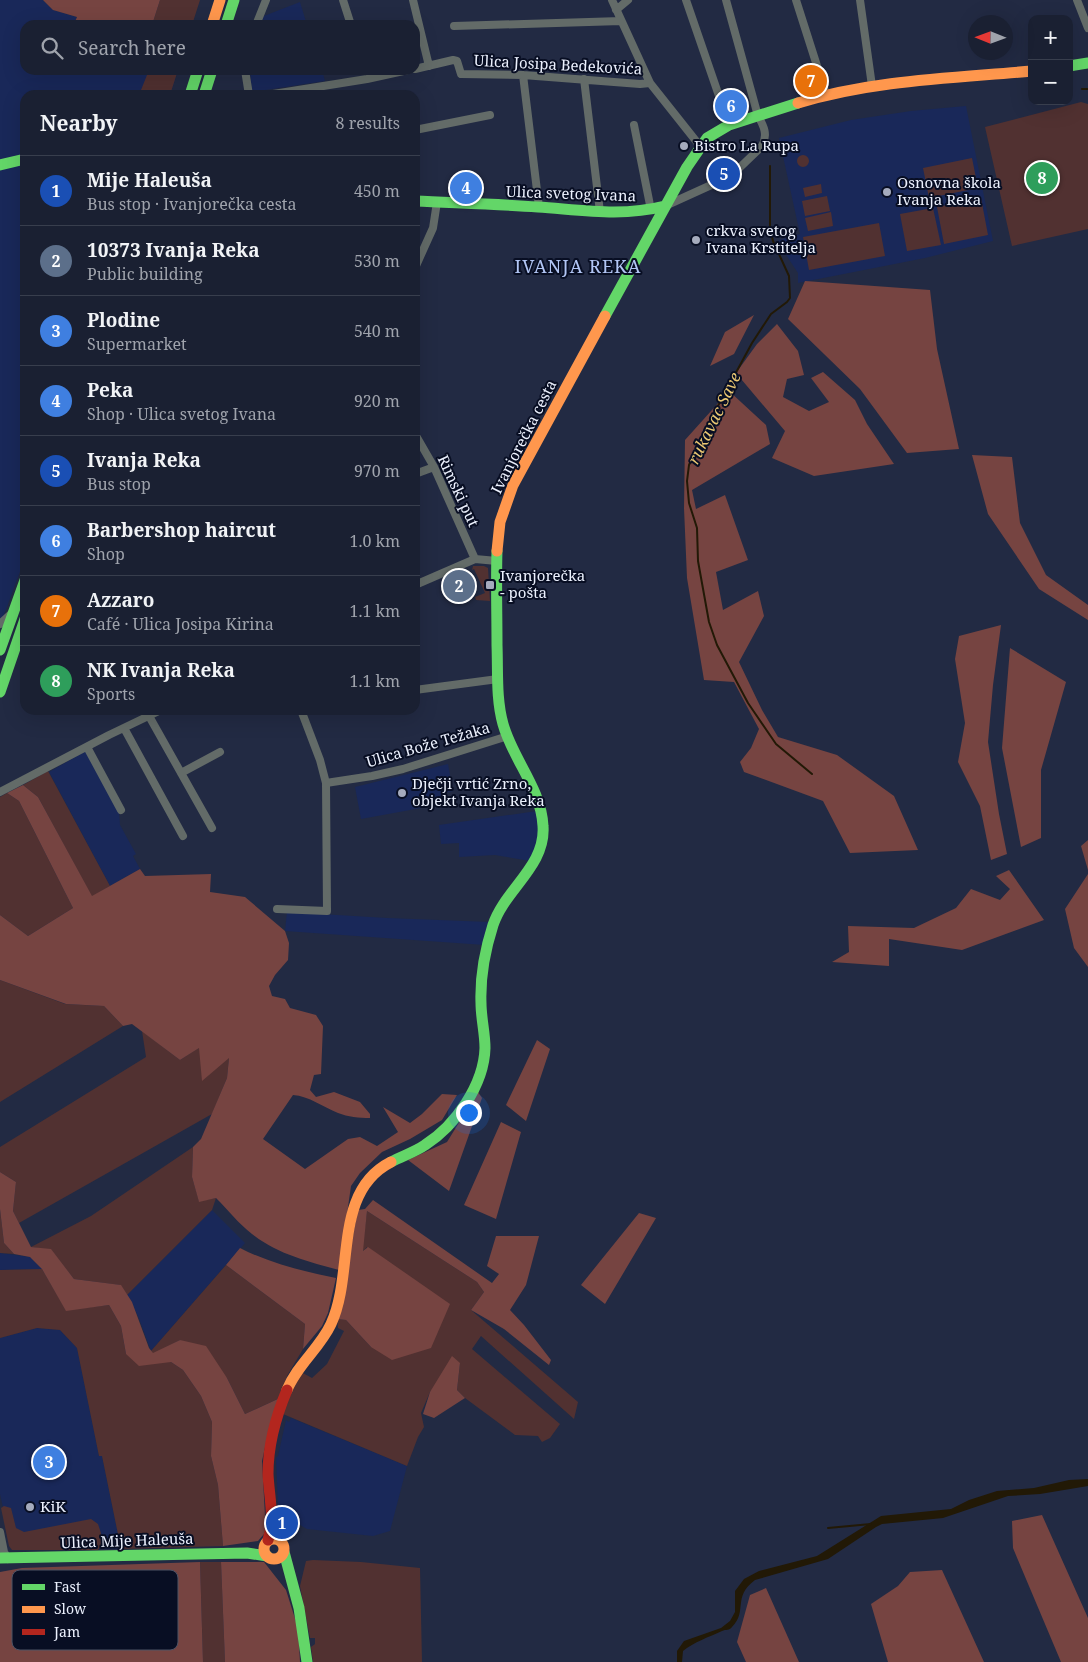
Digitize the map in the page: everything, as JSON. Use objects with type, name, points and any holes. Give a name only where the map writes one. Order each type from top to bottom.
[{"type":"main road","points":[[214,20],[220,0]]},
{"type":"main road","points":[[228,20],[234,0]]},
{"type":"main road","points":[[1073,65],[1088,63]]},
{"type":"main road","name":"Ivanjorečka cesta","points":[[270,1500],[277,1552],[264,1549],[272,1526],[270,1500],[269,1464],[277,1422],[285,1395],[294,1376],[328,1330],[333,1320],[342,1286],[352,1218],[361,1190],[369,1178],[383,1165],[419,1149],[444,1131],[458,1113],[482,1067],[485,1049],[481,1004],[482,991],[486,957],[494,921],[504,903],[530,868],[541,846],[543,831],[539,802],[508,736],[500,710],[497,561],[502,513],[514,483],[665,206],[700,146],[707,138],[729,125],[826,94],[872,86],[1028,71]]},
{"type":"main road","points":[[192,90],[196,75]]},
{"type":"main road","points":[[206,90],[210,75]]},
{"type":"main road","points":[[0,165],[20,160]]},
{"type":"main road","name":"Ulica svetog Ivana","points":[[420,201],[539,207],[620,214],[665,206]]},
{"type":"main road","points":[[0,650],[20,594]]},
{"type":"main road","points":[[0,692],[20,634]]},
{"type":"main road","points":[[267,1541],[275,1538],[277,1552],[295,1590],[308,1662]]},
{"type":"main road","name":"Ulica Mije Haleuša","points":[[247,1553],[267,1541]]},
{"type":"main road","name":"Ulica Mije Haleuša","points":[[2,1560],[277,1552]]},
{"type":"street","points":[[258,20],[266,0]]},
{"type":"street","points":[[343,0],[349,20]]},
{"type":"street","points":[[413,0],[418,20]]},
{"type":"street","points":[[612,0],[650,83],[700,146]]},
{"type":"street","points":[[616,10],[628,0]]},
{"type":"street","points":[[686,0],[729,125]]},
{"type":"street","points":[[665,206],[731,176],[762,146],[765,140],[763,125],[758,116],[726,0]]},
{"type":"street","points":[[796,0],[826,94]]},
{"type":"street","points":[[860,0],[872,86]]},
{"type":"street","points":[[1077,0],[1088,28]]},
{"type":"street","points":[[454,26],[621,21]]},
{"type":"street","points":[[420,29],[429,66]]},
{"type":"street","name":"Ulica Josipa Bedekovića","points":[[420,68],[453,60],[457,61],[461,74],[523,75],[640,84],[650,83]]},
{"type":"street","points":[[246,75],[248,90]]},
{"type":"street","points":[[292,90],[366,75]]},
{"type":"street","points":[[523,75],[539,207]]},
{"type":"street","points":[[584,79],[600,212]]},
{"type":"street","points":[[420,129],[490,115]]},
{"type":"street","points":[[634,125],[651,210]]},
{"type":"street","points":[[420,257],[433,228],[437,202]]},
{"type":"street","name":"Rimski put","points":[[420,443],[434,467],[475,560]]},
{"type":"street","points":[[420,472],[434,467]]},
{"type":"street","points":[[420,583],[475,560],[497,561]]},
{"type":"street","points":[[0,624],[14,611]]},
{"type":"street","points":[[420,689],[498,679]]},
{"type":"street","points":[[276,909],[327,911],[326,783],[320,760],[303,715]]},
{"type":"street","points":[[0,792],[149,716],[212,828]]},
{"type":"street","points":[[124,728],[183,836]]},
{"type":"street","name":"Ulica Bože Težaka","points":[[326,783],[403,769],[508,736]]},
{"type":"street","points":[[87,747],[121,810]]},
{"type":"street","points":[[181,773],[220,752]]},
{"type":"street","points":[[0,1532],[4,1552],[2,1560]]},
{"type":"shaded area","points":[[0,0],[43,0],[53,10],[77,17],[76,20],[20,20],[20,75],[176,75],[172,90],[20,90],[20,157],[0,163]]},
{"type":"shaded area","points":[[43,0],[160,0],[154,20],[76,20],[77,17],[53,10]]},
{"type":"shaded area","points":[[160,0],[200,0],[194,20],[154,20]]},
{"type":"shaded area","points":[[300,2],[305,20],[262,20],[264,16]]},
{"type":"shaded area","points":[[147,75],[176,75],[172,90],[141,90]]},
{"type":"shaded area","points":[[250,75],[323,75],[325,81],[265,90],[252,90]]},
{"type":"shaded area","points":[[1081,102],[1088,104],[1088,229],[1012,246],[985,127]]},
{"type":"shaded area","name":"Osnovna škola Ivanja Reka","points":[[966,106],[993,241],[925,258],[798,283],[798,273],[777,241],[800,234],[779,138],[851,120],[911,111]]},
{"type":"shaded area","points":[[801,155],[805,155],[809,161],[805,167],[801,167],[797,163],[797,159]]},
{"type":"shaded area","points":[[972,158],[978,188],[929,198],[923,168]]},
{"type":"shaded area","points":[[20,164],[20,572],[0,622],[0,170]]},
{"type":"shaded area","points":[[821,184],[822,193],[805,197],[803,188]]},
{"type":"shaded area","points":[[827,196],[830,211],[805,216],[802,201]]},
{"type":"shaded area","points":[[981,198],[988,235],[944,244],[937,207]]},
{"type":"shaded area","points":[[933,208],[941,245],[907,251],[900,214]]},
{"type":"shaded area","points":[[831,212],[833,226],[808,231],[805,218]]},
{"type":"shaded area","points":[[879,223],[885,256],[809,270],[803,237]]},
{"type":"shaded area","points":[[805,281],[930,290],[937,349],[959,449],[907,453],[860,389],[788,319]]},
{"type":"shaded area","points":[[754,315],[734,354],[710,366],[725,332]]},
{"type":"shaded area","points":[[777,324],[798,351],[804,375],[787,379],[783,397],[809,411],[829,402],[811,378],[823,372],[855,400],[867,424],[894,464],[814,476],[772,458],[785,431],[736,373],[757,344]]},
{"type":"shaded area","points":[[729,391],[766,425],[770,444],[692,490],[696,509],[725,495],[748,560],[716,572],[723,610],[758,591],[764,616],[739,662],[762,710],[778,737],[837,755],[894,796],[918,850],[850,853],[823,801],[744,772],[740,762],[751,748],[759,729],[734,682],[704,680],[687,578],[684,508],[685,440]]},
{"type":"shaded area","points":[[972,455],[1012,457],[1020,523],[1046,575],[1088,605],[1088,620],[1039,589],[988,514]]},
{"type":"shaded area","points":[[473,566],[488,568],[490,601],[476,600],[475,597],[485,593],[474,569],[472,570]]},
{"type":"shaded area","points":[[1001,625],[988,742],[1007,854],[991,860],[980,806],[958,762],[965,723],[955,659],[959,636]]},
{"type":"shaded area","points":[[1010,648],[1066,682],[1041,770],[1041,838],[1021,847],[1002,748]]},
{"type":"shaded area","points":[[86,751],[119,810],[120,825],[136,854],[133,856],[140,869],[110,886],[49,772]]},
{"type":"shaded area","name":"Dječji vrtić Zrno, objekt Ivanja Reka","points":[[448,764],[453,791],[441,794],[443,804],[361,819],[355,787]]},
{"type":"shaded area","points":[[48,771],[110,886],[92,897],[38,797],[23,785]]},
{"type":"shaded area","points":[[23,785],[38,797],[92,896],[140,869],[145,876],[211,874],[210,892],[245,897],[285,931],[289,943],[288,960],[275,975],[269,986],[272,996],[285,999],[290,1008],[316,1015],[323,1026],[321,1074],[314,1075],[310,1090],[316,1097],[334,1092],[360,1102],[370,1114],[370,1118],[346,1115],[293,1095],[263,1139],[305,1169],[348,1139],[360,1137],[377,1146],[398,1132],[383,1107],[410,1123],[442,1094],[457,1095],[442,1120],[410,1139],[382,1152],[360,1173],[351,1186],[339,1270],[316,1264],[272,1247],[252,1234],[216,1198],[199,1202],[192,1177],[193,1147],[201,1139],[227,1078],[229,1058],[202,1081],[199,1048],[180,1060],[132,1024],[123,1026],[104,1006],[66,1004],[0,980],[0,915],[28,936],[73,908],[19,801],[7,793]]},
{"type":"shaded area","points":[[7,793],[19,801],[73,908],[28,936],[0,915],[0,797]]},
{"type":"shaded area","points":[[537,811],[539,820],[538,845],[530,861],[495,855],[459,857],[459,843],[441,844],[439,825]]},
{"type":"shaded area","points":[[1088,840],[1088,870],[1081,846]]},
{"type":"shaded area","points":[[1009,870],[1044,920],[962,950],[889,939],[889,966],[832,962],[849,952],[848,926],[914,928],[956,908],[971,889],[1000,900],[1010,889],[996,876]]},
{"type":"shaded area","points":[[1088,874],[1088,967],[1074,948],[1065,909]]},
{"type":"shaded area","points":[[287,912],[490,922],[485,945],[285,931]]},
{"type":"shaded area","points":[[0,980],[65,1004],[104,1006],[123,1026],[0,1102]]},
{"type":"shaded area","points":[[142,1031],[180,1060],[200,1047],[229,1058],[227,1078],[212,1114],[19,1223],[13,1211],[16,1182],[0,1172],[0,1147],[146,1057]]},
{"type":"shaded area","points":[[537,1040],[550,1049],[526,1121],[506,1105]]},
{"type":"shaded area","points":[[478,1092],[482,1098],[449,1191],[408,1160],[447,1142]]},
{"type":"shaded area","points":[[501,1122],[521,1132],[496,1219],[464,1205]]},
{"type":"shaded area","points":[[193,1147],[192,1177],[199,1201],[216,1198],[212,1210],[127,1295],[120,1285],[74,1279],[51,1250],[31,1247],[91,1216]]},
{"type":"shaded area","points":[[0,1172],[16,1182],[13,1211],[31,1247],[51,1249],[74,1279],[121,1285],[132,1302],[149,1348],[153,1353],[180,1340],[206,1346],[227,1378],[245,1414],[280,1398],[268,1434],[262,1461],[265,1516],[268,1524],[264,1534],[258,1541],[223,1546],[218,1485],[211,1456],[212,1422],[201,1396],[183,1370],[171,1362],[139,1366],[126,1354],[121,1326],[109,1305],[66,1311],[42,1269],[30,1257],[14,1254],[4,1243],[0,1209]]},
{"type":"shaded area","points":[[373,1200],[492,1283],[499,1274],[487,1266],[496,1236],[539,1236],[526,1285],[510,1310],[551,1360],[549,1365],[504,1329],[471,1310],[484,1292],[477,1282],[367,1211],[363,1251],[368,1247],[450,1304],[431,1348],[392,1360],[371,1347],[346,1320],[337,1319],[358,1210],[365,1209]]},
{"type":"shaded area","points":[[0,1209],[4,1243],[14,1254],[0,1253]]},
{"type":"shaded area","points":[[212,1210],[245,1243],[151,1351],[138,1316],[127,1295]]},
{"type":"shaded area","points":[[367,1211],[477,1282],[484,1292],[471,1310],[578,1402],[574,1419],[481,1336],[472,1349],[560,1424],[550,1438],[542,1442],[538,1436],[515,1435],[465,1398],[457,1390],[460,1363],[430,1392],[421,1413],[424,1427],[418,1437],[407,1466],[283,1414],[286,1401],[301,1372],[312,1378],[327,1364],[344,1331],[338,1328],[337,1319],[346,1320],[371,1347],[367,1247],[362,1252]]},
{"type":"shaded area","points":[[639,1213],[656,1218],[605,1304],[581,1285]]},
{"type":"shaded area","points":[[240,1248],[275,1263],[336,1278],[328,1313],[322,1326],[303,1349],[305,1324],[226,1265]]},
{"type":"shaded area","points":[[0,1253],[30,1257],[42,1269],[0,1270]]},
{"type":"shaded area","points":[[226,1265],[305,1324],[303,1349],[287,1376],[280,1398],[245,1414],[227,1378],[180,1340],[153,1354],[151,1351]]},
{"type":"shaded area","points":[[42,1269],[66,1310],[109,1305],[121,1326],[126,1354],[171,1362],[183,1370],[201,1396],[212,1422],[211,1456],[218,1485],[223,1546],[121,1549],[102,1456],[99,1456],[77,1348],[60,1330],[37,1328],[0,1338],[0,1270]]},
{"type":"shaded area","points":[[37,1328],[60,1330],[77,1348],[99,1456],[102,1456],[121,1549],[12,1548],[0,1494],[0,1338]]},
{"type":"shaded area","points":[[452,1356],[460,1363],[457,1390],[465,1398],[434,1418],[423,1414],[430,1392]]},
{"type":"shaded area","points":[[291,1418],[407,1466],[390,1531],[373,1536],[307,1529],[283,1515],[278,1505],[276,1458],[286,1420],[289,1422]]},
{"type":"shaded area","points":[[1088,1479],[1088,1486],[1040,1494],[1008,1496],[943,1518],[882,1524],[828,1559],[755,1580],[744,1592],[737,1621],[731,1628],[687,1648],[683,1651],[682,1662],[677,1662],[677,1651],[684,1641],[721,1628],[730,1621],[735,1612],[735,1591],[744,1579],[759,1571],[817,1556],[881,1516],[951,1509],[969,1500],[997,1491],[1034,1488],[1069,1480]]},
{"type":"shaded area","points":[[4,1506],[11,1508],[16,1528],[24,1532],[91,1519],[98,1524],[102,1537],[100,1547],[98,1550],[12,1550],[9,1546],[1,1508]]},
{"type":"shaded area","points":[[1042,1515],[1088,1618],[1088,1662],[1061,1662],[1013,1548],[1012,1521]]},
{"type":"shaded area","points":[[306,1561],[361,1562],[420,1568],[422,1662],[313,1662],[311,1647],[315,1644],[315,1638],[310,1638],[300,1586]]},
{"type":"shaded area","points":[[200,1562],[221,1562],[225,1662],[203,1662]]},
{"type":"shaded area","points":[[200,1562],[203,1662],[0,1662],[0,1572],[22,1568]]},
{"type":"shaded area","points":[[221,1562],[264,1562],[286,1590],[298,1628],[300,1662],[225,1662]]},
{"type":"shaded area","points":[[942,1570],[984,1662],[888,1662],[871,1604],[898,1586],[910,1572]]},
{"type":"shaded area","points":[[766,1588],[799,1662],[746,1662],[737,1642],[750,1595]]},
{"type":"waterway","name":"rukavac Save","points":[[1082,89],[1088,89]]},
{"type":"waterway","name":"rukavac Save","points":[[770,166],[770,228],[773,241],[789,276],[790,298],[771,314],[752,343],[706,428],[689,465],[687,481],[689,503],[697,528],[698,561],[709,622],[717,645],[748,703],[776,744],[812,774]]},
{"type":"waterway","points":[[828,1528],[871,1524]]},
{"type":"traffic: fast","points":[[228,20],[234,0]]},
{"type":"traffic: fast","points":[[1073,65],[1088,63]]},
{"type":"traffic: fast","points":[[192,90],[196,75]]},
{"type":"traffic: fast","points":[[206,90],[210,75]]},
{"type":"traffic: fast","points":[[605,316],[687,167],[707,138],[729,125],[798,103]]},
{"type":"traffic: fast","points":[[0,165],[20,160]]},
{"type":"traffic: fast","points":[[420,201],[602,212],[633,211],[665,206]]},
{"type":"traffic: fast","points":[[391,1162],[436,1137],[457,1116],[473,1090],[479,1076],[485,1048],[481,1009],[481,983],[490,934],[506,900],[532,865],[542,840],[543,826],[537,799],[513,750],[503,724],[499,705],[497,551]]},
{"type":"traffic: fast","points":[[0,650],[20,594]]},
{"type":"traffic: fast","points":[[0,692],[20,634]]},
{"type":"traffic: fast","points":[[284,1552],[299,1608],[307,1662]]},
{"type":"traffic: fast","points":[[0,1558],[247,1553],[267,1556]]},
{"type":"traffic: slow","points":[[214,20],[220,0]]},
{"type":"traffic: slow","points":[[798,103],[826,95],[884,85],[1028,71]]},
{"type":"traffic: slow","points":[[497,551],[500,522],[513,485],[605,316]]},
{"type":"traffic: slow","points":[[287,1390],[291,1381],[321,1341],[331,1324],[338,1304],[352,1213],[360,1193],[372,1175],[391,1162]]},
{"type":"traffic: slow","points":[[270,1539],[278,1539],[284,1545],[284,1549],[284,1553],[278,1559],[270,1559],[264,1553],[264,1545],[270,1539]]},
{"type":"traffic: jam","points":[[268,1540],[271,1524],[268,1474],[269,1453],[279,1410],[287,1390]]},
{"type":"place","name":"Azzaro","points":[[811,81]]},
{"type":"place","name":"Barbershop haircut","points":[[731,106]]},
{"type":"place","name":"Bistro La Rupa","points":[[684,146]]},
{"type":"place","name":"Ivanja Reka","points":[[724,174]]},
{"type":"place","name":"NK Ivanja Reka","points":[[1042,178]]},
{"type":"place","name":"Peka","points":[[466,188]]},
{"type":"place","name":"Osnovna škola Ivanja Reka","points":[[887,192]]},
{"type":"place","name":"crkva svetog Ivana Krstitelja","points":[[696,240]]},
{"type":"place","name":"Ivanjorečka - pošta","points":[[490,585]]},
{"type":"place","name":"10373 Ivanja Reka","points":[[459,586]]},
{"type":"place","name":"Dječji vrtić Zrno, objekt Ivanja Reka","points":[[402,793]]},
{"type":"place","name":"Plodine","points":[[49,1462]]},
{"type":"place","name":"KiK","points":[[30,1507]]},
{"type":"place","name":"Mije Haleuša","points":[[282,1523]]},
{"type":"district","name":"IVANJA REKA","points":[[578,267]]}]
